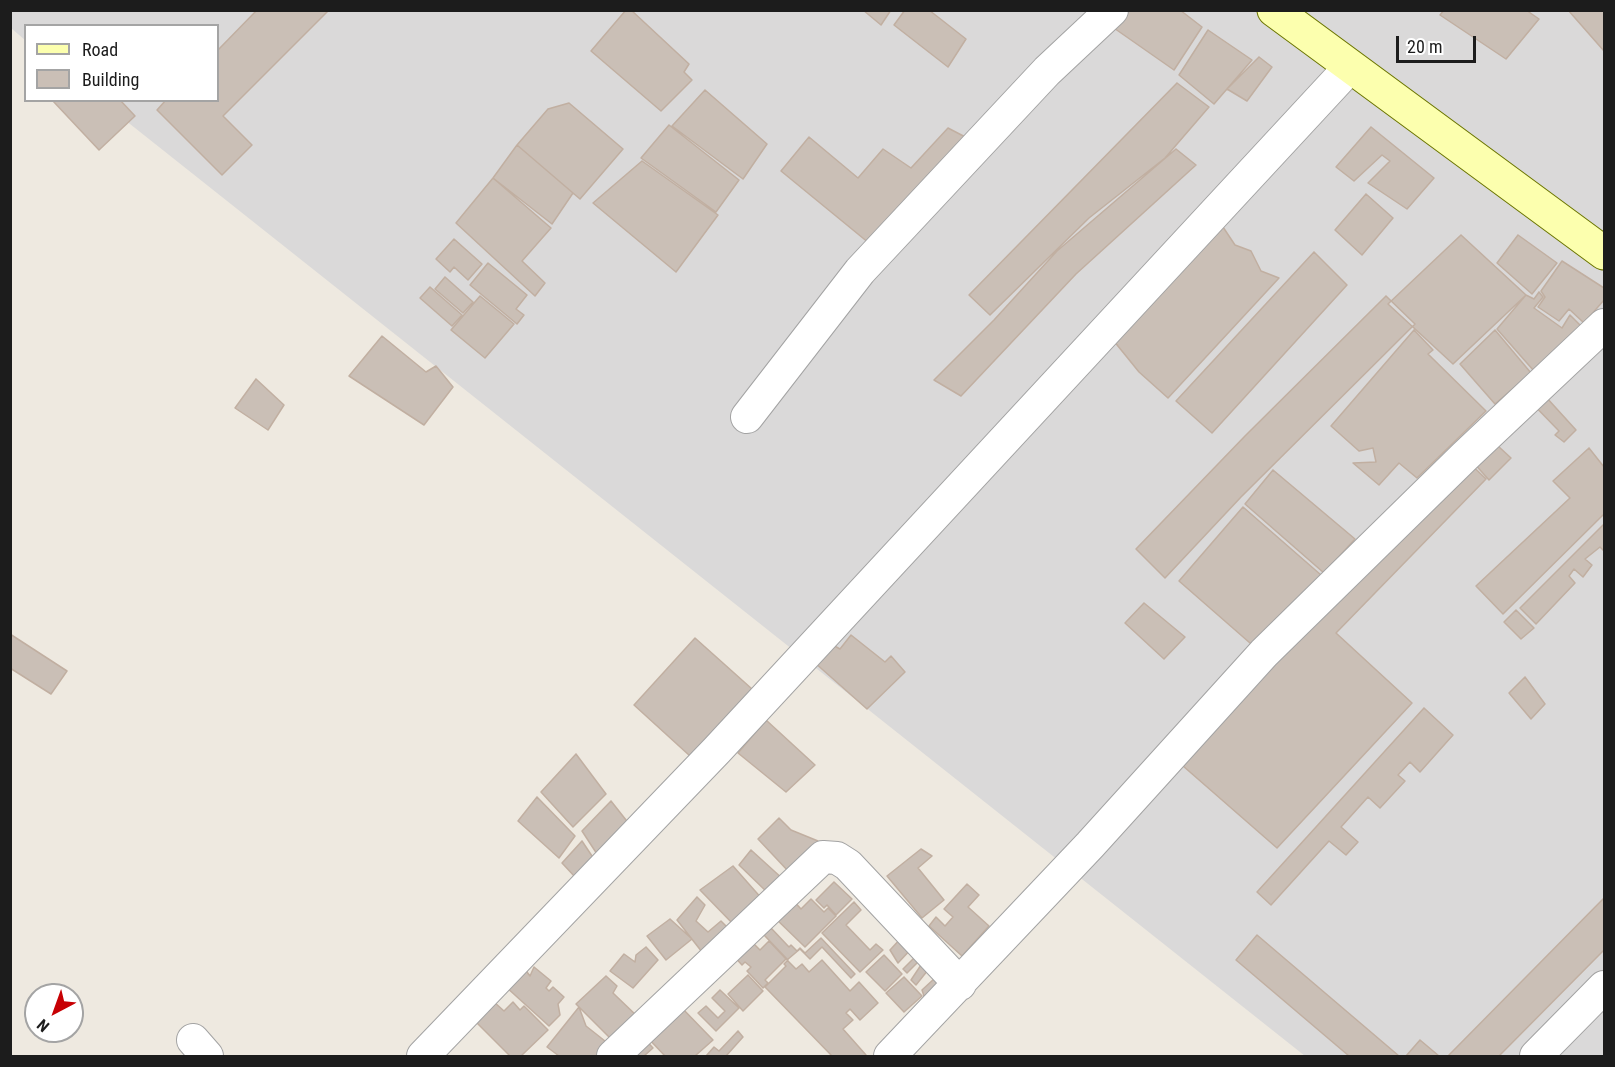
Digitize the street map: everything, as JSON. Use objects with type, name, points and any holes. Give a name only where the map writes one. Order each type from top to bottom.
[{"type":"main road","points":[[1274,10],[1605,253]]},
{"type":"street","points":[[747,417],[860,271],[1047,71],[1112,10]]},
{"type":"street","points":[[423,1056],[717,750],[1350,67]]},
{"type":"street","points":[[890,1056],[960,984],[1264,654],[1465,456],[1605,325]]},
{"type":"street","points":[[613,1056],[824,857],[837,858],[848,865],[960,984]]},
{"type":"street","points":[[1536,1056],[1605,987]]},
{"type":"shaded area","points":[[10,11],[1604,11],[1604,1056],[1305,1056],[102,102],[219,102],[219,24],[24,24],[24,39],[11,28]]},
{"type":"building","points":[[257,10],[329,10],[223,116],[252,145],[222,175],[157,110],[164,102],[219,102],[219,49]]},
{"type":"building","points":[[626,10],[631,10],[689,64],[684,72],[692,80],[661,111],[591,51]]},
{"type":"building","points":[[863,10],[891,10],[881,25]]},
{"type":"building","points":[[905,10],[929,10],[966,39],[948,67],[894,25]]},
{"type":"building","points":[[1129,10],[1180,10],[1202,27],[1174,70],[1111,26]]},
{"type":"building","points":[[1444,10],[1526,10],[1539,19],[1506,59],[1440,15]]},
{"type":"building","points":[[1568,10],[1604,10],[1604,51]]},
{"type":"building","points":[[1208,30],[1252,60],[1214,104],[1179,75]]},
{"type":"building","points":[[1259,57],[1272,67],[1247,101],[1227,89]]},
{"type":"building","points":[[1177,83],[1209,107],[1165,158],[1089,218],[990,315],[969,295]]},
{"type":"building","points":[[705,90],[767,144],[743,179],[672,126]]},
{"type":"building","points":[[54,102],[122,102],[135,116],[99,150]]},
{"type":"building","points":[[569,103],[623,149],[580,199],[517,145],[548,109]]},
{"type":"building","points":[[669,125],[739,180],[716,212],[641,158]]},
{"type":"building","points":[[1371,127],[1434,178],[1407,209],[1368,183],[1390,161],[1382,155],[1354,181],[1336,167]]},
{"type":"building","points":[[948,128],[973,141],[875,248],[781,171],[809,137],[858,178],[883,149],[911,168]]},
{"type":"building","points":[[517,145],[573,193],[552,224],[493,178]]},
{"type":"building","points":[[1176,149],[1196,165],[1076,274],[961,396],[934,380],[994,320],[1057,251]]},
{"type":"building","points":[[642,161],[718,215],[676,272],[593,203]]},
{"type":"building","points":[[493,178],[551,228],[522,261],[545,283],[535,296],[456,223]]},
{"type":"building","points":[[1366,194],[1393,218],[1362,255],[1335,230]]},
{"type":"building","points":[[1221,224],[1235,245],[1251,251],[1261,271],[1279,278],[1168,398],[1139,372],[1109,335]]},
{"type":"building","points":[[1461,235],[1526,295],[1453,364],[1388,304]]},
{"type":"building","points":[[1518,235],[1557,263],[1532,294],[1497,263]]},
{"type":"building","points":[[454,239],[482,264],[468,280],[454,267],[450,272],[436,259]]},
{"type":"building","points":[[1314,252],[1347,285],[1212,433],[1176,401]]},
{"type":"building","points":[[1562,261],[1604,288],[1604,300],[1584,323],[1569,309],[1559,321],[1538,307],[1545,297],[1541,291]]},
{"type":"building","points":[[488,263],[527,295],[516,309],[524,315],[517,324],[470,285]]},
{"type":"building","points":[[445,277],[473,302],[463,313],[435,289]]},
{"type":"building","points":[[430,287],[462,315],[452,326],[420,298]]},
{"type":"building","points":[[1539,292],[1543,297],[1534,308],[1562,328],[1570,315],[1581,326],[1534,371],[1497,329],[1526,295],[1534,299]]},
{"type":"building","points":[[480,296],[514,324],[485,358],[451,330]]},
{"type":"building","points":[[1386,296],[1415,324],[1241,497],[1165,578],[1136,549],[1245,436]]},
{"type":"building","points":[[1414,330],[1433,350],[1428,354],[1486,411],[1417,478],[1399,463],[1379,485],[1353,463],[1376,462],[1373,448],[1359,451],[1331,426]]},
{"type":"building","points":[[1495,330],[1531,373],[1495,404],[1460,364]]},
{"type":"building","points":[[382,336],[426,372],[436,366],[453,387],[424,425],[349,376]]},
{"type":"building","points":[[256,379],[284,405],[268,430],[235,408]]},
{"type":"building","points":[[1536,386],[1576,430],[1564,442],[1555,435],[1559,431],[1525,396]]},
{"type":"building","points":[[1498,446],[1511,458],[1489,480],[1465,453]]},
{"type":"building","points":[[1589,448],[1604,467],[1604,514],[1503,614],[1476,586],[1570,498],[1553,481]]},
{"type":"building","points":[[1460,454],[1486,479],[1336,633],[1412,703],[1277,848],[1167,752]]},
{"type":"building","points":[[1273,470],[1355,539],[1324,573],[1245,504]]},
{"type":"building","points":[[1243,507],[1321,575],[1258,650],[1179,581]]},
{"type":"building","points":[[1604,524],[1604,551],[1600,547],[1585,559],[1592,565],[1583,577],[1574,569],[1569,576],[1575,583],[1536,624],[1520,608]]},
{"type":"building","points":[[1144,603],[1185,637],[1164,659],[1125,623]]},
{"type":"building","points":[[1516,610],[1534,628],[1521,639],[1504,622]]},
{"type":"building","points":[[10,634],[67,671],[51,694],[10,668]]},
{"type":"building","points":[[851,635],[885,662],[891,656],[905,672],[867,709],[814,662],[829,643],[840,649]]},
{"type":"building","points":[[695,638],[752,689],[690,756],[634,705]]},
{"type":"building","points":[[1525,677],[1545,704],[1531,719],[1509,693]]},
{"type":"building","points":[[1424,708],[1453,735],[1420,772],[1410,762],[1398,775],[1405,781],[1380,808],[1368,797],[1341,827],[1358,842],[1346,855],[1329,841],[1271,905],[1257,892]]},
{"type":"building","points":[[766,720],[815,765],[786,792],[738,753]]},
{"type":"building","points":[[576,754],[606,794],[573,827],[541,792]]},
{"type":"building","points":[[537,797],[575,836],[559,858],[518,821]]},
{"type":"building","points":[[611,801],[630,825],[597,854],[582,831]]},
{"type":"building","points":[[779,818],[791,830],[818,841],[789,872],[758,839]]},
{"type":"building","points":[[582,841],[594,859],[576,878],[562,863]]},
{"type":"building","points":[[921,849],[932,856],[918,868],[944,900],[922,918],[887,876]]},
{"type":"building","points":[[751,850],[784,880],[769,894],[739,865]]},
{"type":"building","points":[[733,866],[763,900],[735,926],[700,890]]},
{"type":"building","points":[[834,882],[852,899],[836,915],[827,905],[824,908],[816,900]]},
{"type":"building","points":[[967,884],[979,895],[968,907],[989,926],[962,956],[929,926],[936,917],[945,926],[953,917],[944,909]]},
{"type":"building","points":[[697,897],[705,905],[696,921],[708,932],[721,921],[728,928],[702,952],[677,920]]},
{"type":"building","points":[[791,898],[801,909],[811,899],[824,912],[828,908],[836,916],[805,947],[773,916]]},
{"type":"building","points":[[1604,898],[1604,950],[1499,1056],[1448,1056]]},
{"type":"building","points":[[854,902],[861,910],[846,925],[870,950],[876,944],[883,950],[860,972],[822,933]]},
{"type":"building","points":[[670,919],[692,939],[666,960],[647,936]]},
{"type":"building","points":[[771,928],[789,947],[791,945],[797,951],[800,948],[805,953],[821,938],[855,974],[851,978],[822,947],[810,959],[800,949],[788,960],[764,935]]},
{"type":"building","points":[[1257,935],[1399,1056],[1349,1056],[1236,960]]},
{"type":"building","points":[[747,937],[760,950],[769,941],[786,959],[765,980],[768,983],[763,988],[747,971],[751,967],[745,962],[742,965],[731,953]]},
{"type":"building","points":[[902,937],[913,947],[898,963],[890,950]]},
{"type":"building","points":[[646,947],[658,960],[633,988],[610,971],[624,954],[635,962],[636,955]]},
{"type":"building","points":[[884,955],[902,974],[885,991],[866,972]]},
{"type":"building","points":[[915,957],[919,961],[907,973],[903,969]]},
{"type":"building","points":[[788,960],[796,969],[802,964],[809,972],[822,960],[850,991],[859,982],[878,1003],[860,1020],[850,1009],[846,1013],[853,1020],[843,1029],[866,1055],[832,1056],[765,987],[786,966],[784,964]]},
{"type":"building","points":[[529,961],[527,972],[530,976],[534,967],[551,981],[546,988],[549,991],[553,987],[564,997],[558,1004],[560,1015],[549,1026],[505,986]]},
{"type":"building","points":[[921,965],[928,970],[916,985],[911,980]]},
{"type":"building","points":[[748,975],[763,991],[743,1011],[728,994]]},
{"type":"building","points":[[606,976],[617,986],[613,993],[639,1018],[614,1042],[576,1004]]},
{"type":"building","points":[[904,977],[922,996],[904,1012],[886,993]]},
{"type":"building","points":[[935,978],[941,985],[925,999],[922,990]]},
{"type":"building","points":[[720,990],[739,1008],[716,1031],[698,1013],[706,1006],[718,1018],[725,1011],[712,998]]},
{"type":"building","points":[[494,1002],[504,1011],[513,1002],[520,1010],[524,1006],[548,1030],[521,1056],[510,1056],[475,1021]]},
{"type":"building","points":[[680,1006],[713,1040],[695,1056],[665,1056],[647,1037]]},
{"type":"building","points":[[579,1007],[586,1026],[610,1045],[600,1056],[559,1056],[547,1047]]},
{"type":"building","points":[[738,1031],[743,1037],[726,1056],[706,1056],[714,1047],[719,1051]]},
{"type":"building","points":[[642,1036],[653,1048],[644,1056],[619,1056]]},
{"type":"building","points":[[1420,1040],[1439,1056],[1406,1056]]}]
